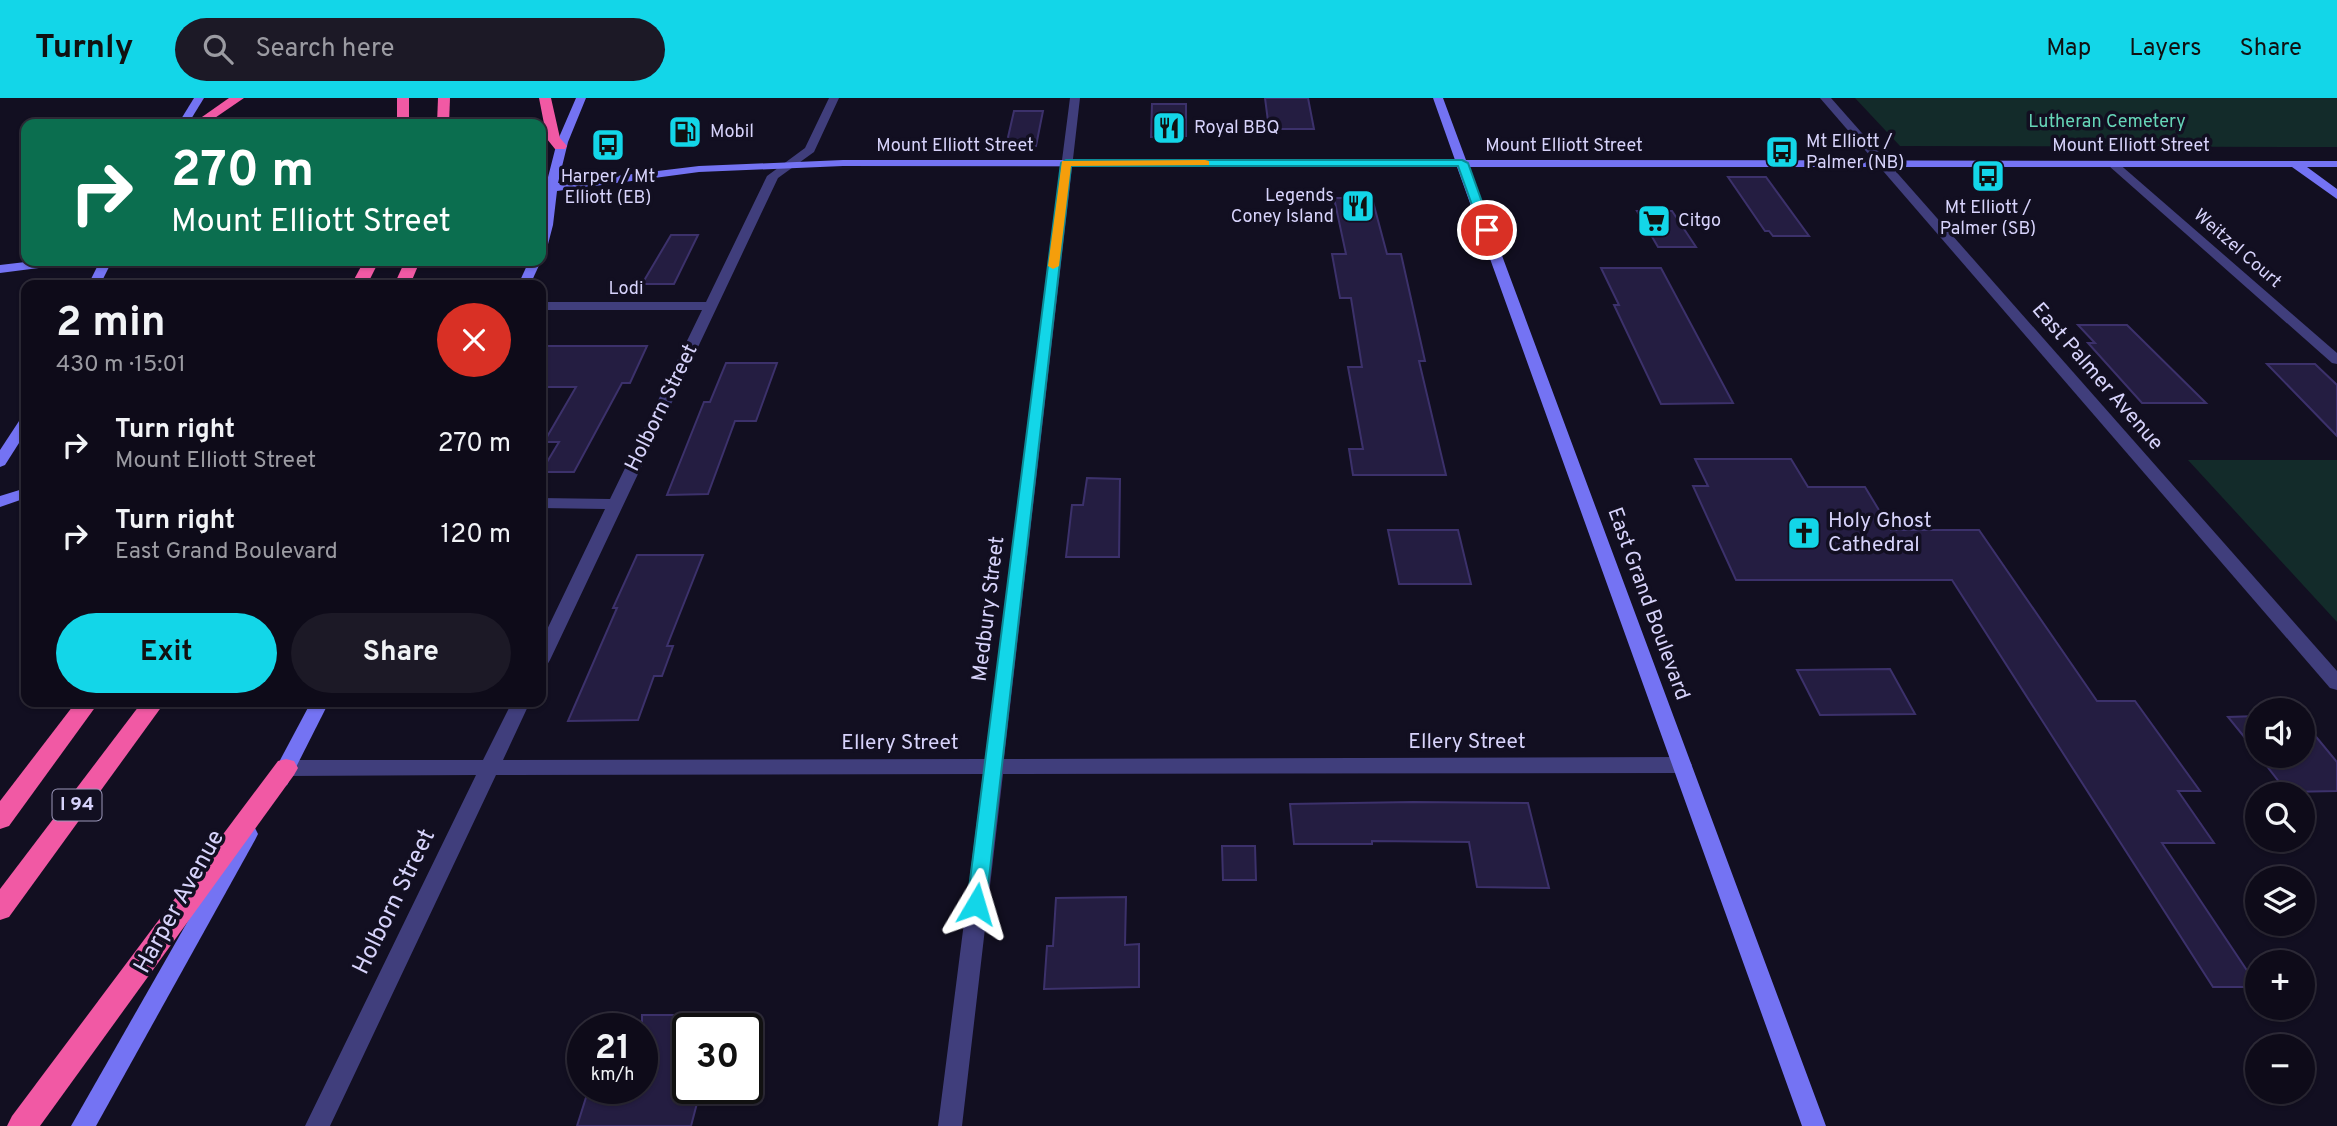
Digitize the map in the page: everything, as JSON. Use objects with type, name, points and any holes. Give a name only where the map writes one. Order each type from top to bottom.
[{"type":"highway","points":[[206,119],[238,98]]},
{"type":"highway","points":[[403,98],[403,119]]},
{"type":"highway","points":[[443,119],[444,98]]},
{"type":"highway","points":[[544,98],[554,139],[560,146]]},
{"type":"highway","name":"I 94","points":[[0,819],[84,707]]},
{"type":"highway","name":"I 94","points":[[0,909],[150,707]]},
{"type":"highway","points":[[22,1126],[286,768]]},
{"type":"main road","points":[[186,119],[200,98]]},
{"type":"main road","points":[[546,236],[549,229],[546,189],[560,146],[566,139],[581,98]]},
{"type":"main road","name":"East Grand Boulevard","points":[[1438,98],[1814,1126]]},
{"type":"main road","name":"Mount Elliott Street","points":[[546,189],[699,169],[791,164],[2337,164]]},
{"type":"main road","points":[[2295,164],[2337,195]]},
{"type":"main road","points":[[0,269],[23,266]]},
{"type":"main road","points":[[0,462],[21,429]]},
{"type":"main road","points":[[0,502],[21,495]]},
{"type":"main road","name":"Harper Avenue","points":[[83,1126],[286,768],[317,707]]},
{"type":"street","name":"Holborn Street","points":[[546,650],[773,176],[810,150],[834,98]]},
{"type":"street","name":"Medbury Street","points":[[950,1126],[1075,98]]},
{"type":"street","name":"East Palmer Avenue","points":[[1825,98],[2337,683]]},
{"type":"street","name":"Weitzel Court","points":[[2113,164],[2337,360]]},
{"type":"street","name":"Lodi","points":[[546,306],[710,306]]},
{"type":"street","points":[[546,503],[616,503]]},
{"type":"street","name":"Holborn Street","points":[[317,1126],[519,707]]},
{"type":"street","name":"Ellery Street","points":[[286,768],[1682,765]]},
{"type":"green space","name":"Lutheran Cemetery","points":[[1855,98],[2337,98],[2337,147],[1900,146]]},
{"type":"green space","points":[[2188,460],[2337,460],[2337,622]]},
{"type":"building","points":[[1265,98],[1308,98],[1314,129],[1269,129]]},
{"type":"building","points":[[1152,104],[1186,104],[1186,136],[1151,137]]},
{"type":"building","points":[[1014,111],[1043,111],[1036,146],[1006,146]]},
{"type":"building","points":[[1728,177],[1766,177],[1809,236],[1773,236],[1769,231],[1765,231]]},
{"type":"building","points":[[1334,198],[1372,198],[1387,254],[1401,254],[1425,361],[1419,361],[1446,475],[1353,475],[1349,449],[1363,449],[1348,367],[1362,367],[1351,298],[1340,298],[1332,254],[1346,254]]},
{"type":"building","points":[[1637,211],[1672,211],[1696,247],[1658,247]]},
{"type":"building","points":[[671,235],[698,235],[674,284],[642,284]]},
{"type":"building","points":[[1601,268],[1661,268],[1733,403],[1661,404],[1614,305],[1619,305]]},
{"type":"building","points":[[2078,325],[2127,325],[2206,403],[2142,403],[2088,343],[2095,343]]},
{"type":"building","points":[[546,346],[647,346],[630,383],[622,383],[574,472],[546,472],[546,464],[559,442],[546,442],[546,439],[576,387],[546,387]]},
{"type":"building","points":[[726,363],[777,363],[756,421],[735,421],[708,494],[667,495],[704,402],[710,402]]},
{"type":"building","points":[[2267,364],[2315,364],[2337,385],[2337,436]]},
{"type":"building","points":[[1695,459],[1791,459],[1808,487],[1865,487],[1891,530],[1979,530],[2097,701],[2135,701],[2200,791],[2178,791],[2214,843],[2162,843],[2245,968],[2245,987],[2213,987],[1952,580],[1736,580],[1693,486],[1708,486]]},
{"type":"building","points":[[1087,478],[1120,479],[1119,557],[1066,557],[1072,505],[1083,505]]},
{"type":"building","points":[[1388,530],[1458,530],[1471,584],[1399,584]]},
{"type":"building","points":[[637,555],[703,555],[667,646],[673,646],[662,676],[654,676],[638,720],[568,721],[617,608],[613,608]]},
{"type":"building","points":[[1890,669],[1915,714],[1820,715],[1797,670]]},
{"type":"building","points":[[2245,716],[2245,738],[2228,717]]},
{"type":"building","points":[[2315,735],[2337,762],[2337,791],[2315,791],[2315,782],[2279,782],[2268,768],[2315,768]]},
{"type":"building","points":[[1528,803],[1549,888],[1477,887],[1469,842],[1372,841],[1372,844],[1294,844],[1290,804]]},
{"type":"building","points":[[1222,846],[1255,846],[1256,880],[1223,880]]},
{"type":"building","points":[[1126,897],[1125,945],[1139,944],[1139,987],[1044,989],[1047,946],[1053,946],[1056,898]]},
{"type":"building","points":[[658,1015],[672,1015],[672,1104],[697,1104],[691,1126],[577,1126],[584,1104],[658,1104]]},
{"type":"slow traffic","points":[[1053,266],[1066,163],[1205,163]]},
{"type":"place","name":"Royal BBQ","points":[[1169,128]]},
{"type":"place","name":"Mobil","points":[[685,132]]},
{"type":"place","name":"Harper / Mt Elliott (EB)","points":[[608,145]]},
{"type":"place","name":"Mt Elliott / Palmer (NB)","points":[[1782,152]]},
{"type":"place","name":"Mt Elliott / Palmer (SB)","points":[[1988,176]]},
{"type":"place","name":"Legends Coney Island","points":[[1358,206]]},
{"type":"place","name":"Citgo","points":[[1654,221]]},
{"type":"place","name":"Holy Ghost Cathedral","points":[[1804,533]]},
{"type":"route","points":[[976,904],[1066,163],[1462,163],[1487,230]]}]
